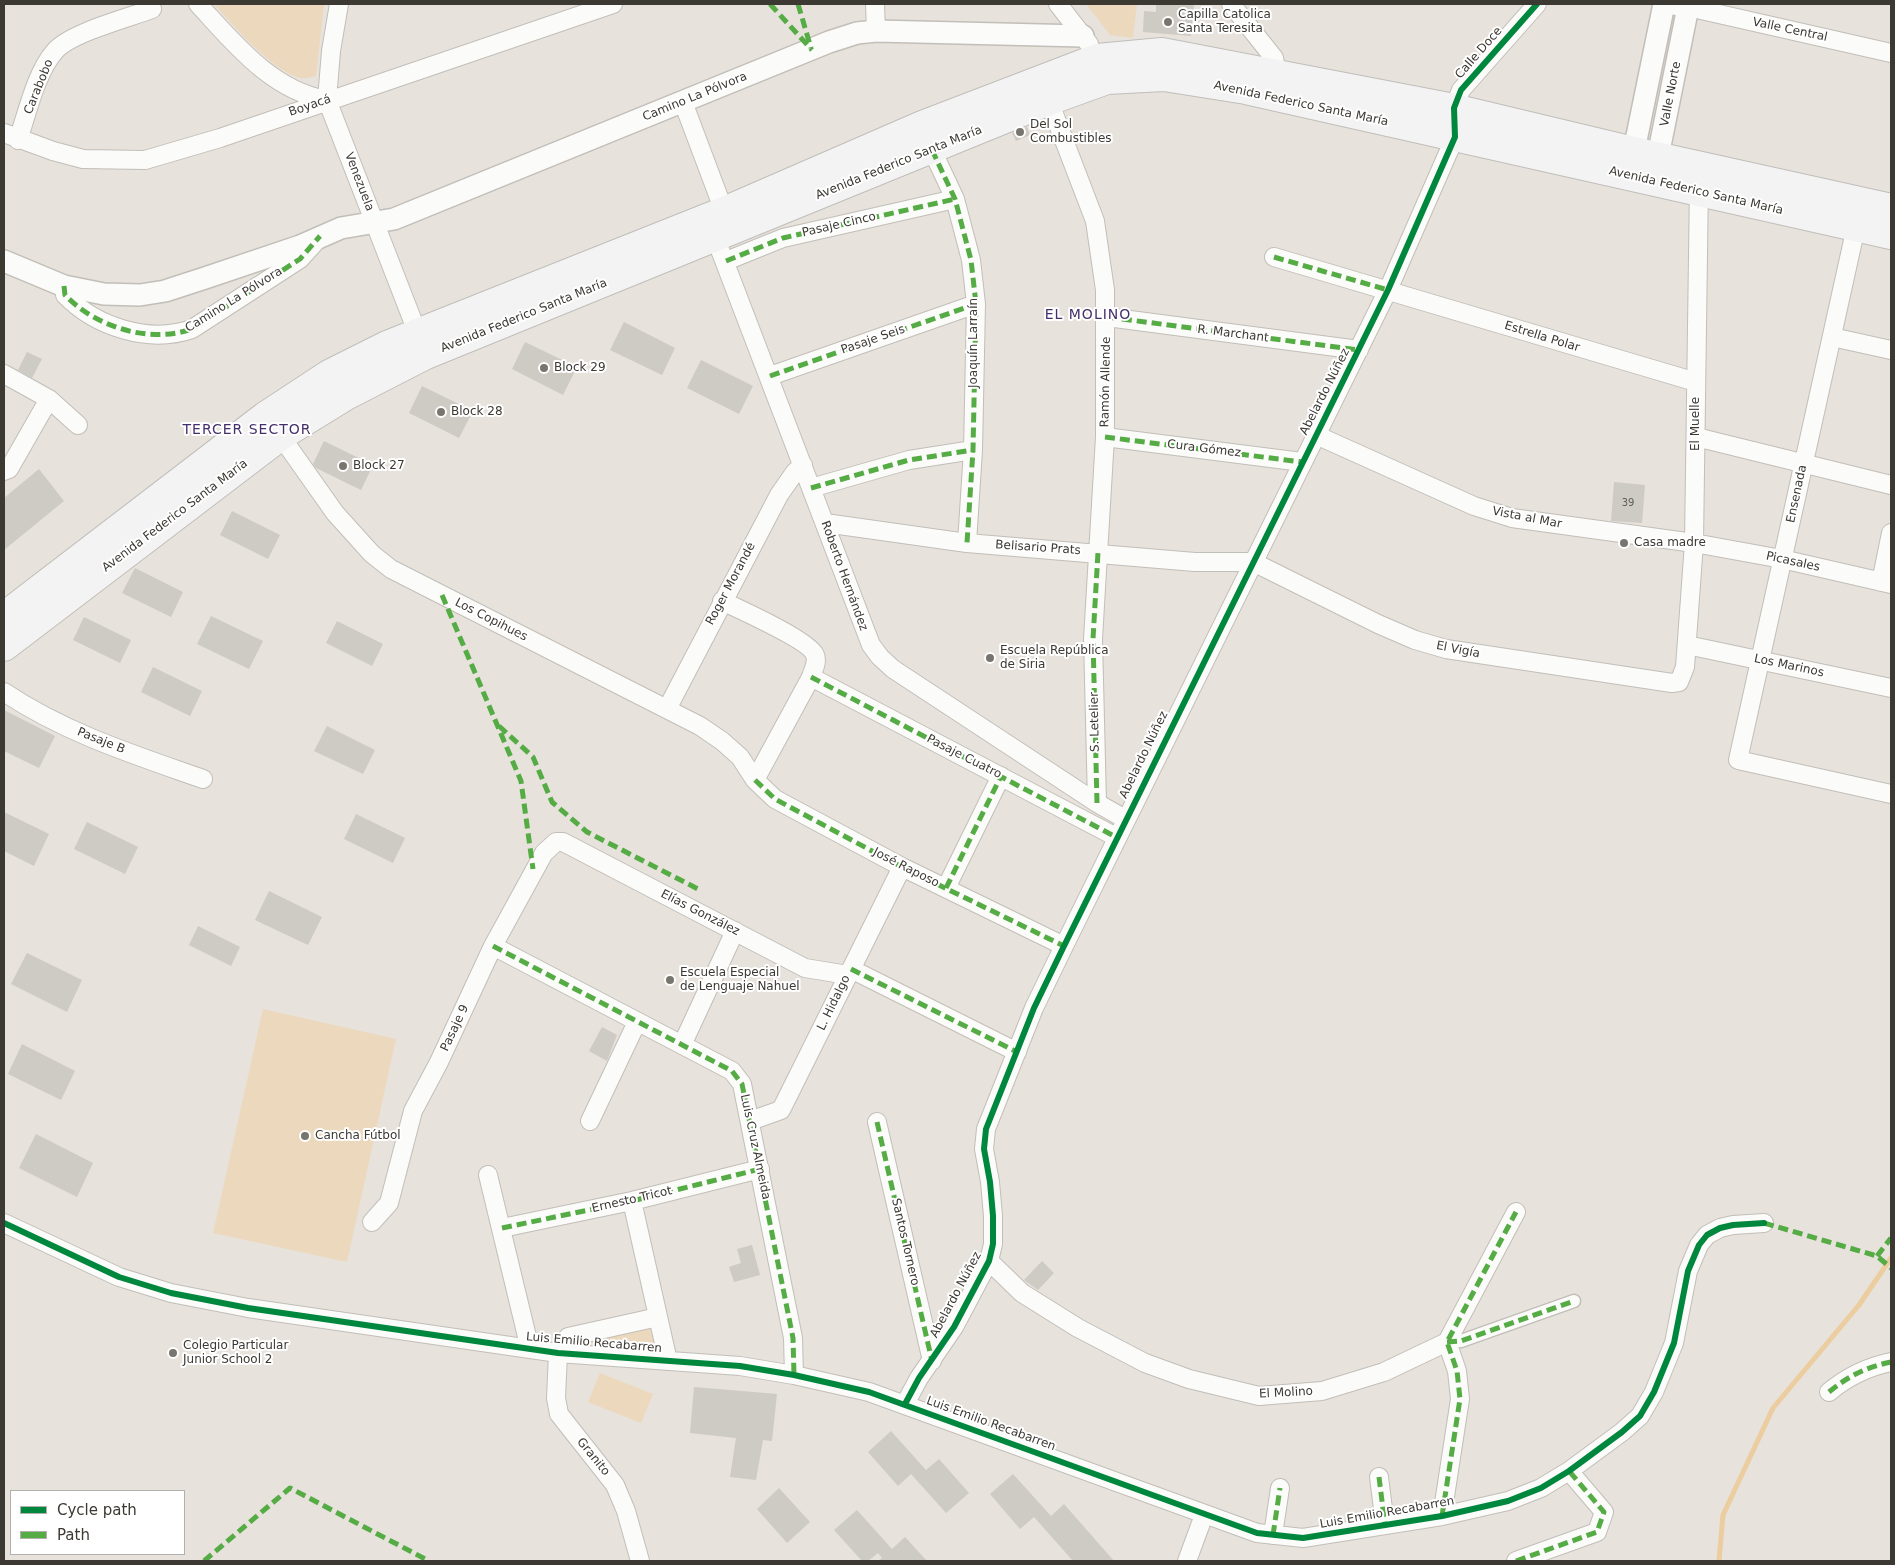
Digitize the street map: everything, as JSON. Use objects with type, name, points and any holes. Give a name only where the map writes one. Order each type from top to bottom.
[{"type":"main road","name":"Avenida Federico Santa María","points":[[718,232],[922,125],[1096,58],[1162,52],[1277,73],[1455,123],[1700,178],[1891,208]]},
{"type":"main road","name":"Avenida Federico Santa María","points":[[4,647],[273,426],[329,374],[421,344],[932,150],[1049,101],[1096,58]]},
{"type":"main road","name":"Avenida Federico Santa María","points":[[1096,58],[1164,77],[1455,123]]},
{"type":"main road","name":"Avenida Federico Santa María","points":[[1700,178],[1856,227],[1891,235]]},
{"type":"main road","name":"Avenida Federico Santa María","points":[[4,616],[273,426]]},
{"type":"street","points":[[198,4],[236,46],[275,79],[300,94],[327,100]]},
{"type":"street","name":"Venezuela","points":[[340,4],[331,51],[327,100],[421,344]]},
{"type":"street","name":"Boyacá","points":[[11,136],[83,159],[145,160],[220,138],[613,4]]},
{"type":"street","points":[[875,4],[876,31]]},
{"type":"street","points":[[1058,4],[1096,58]]},
{"type":"street","points":[[1231,4],[1274,58],[1277,73]]},
{"type":"street","name":"Calle Doce","points":[[1455,123],[1461,90],[1537,4]]},
{"type":"street","name":"Valle Norte","points":[[1644,166],[1664,4]]},
{"type":"street","name":"Valle Norte","points":[[1644,166],[1692,6]]},
{"type":"street","name":"Valle Central","points":[[1692,6],[1891,53]]},
{"type":"street","name":"Carabobo","points":[[11,136],[54,52],[64,43],[152,9]]},
{"type":"street","name":"Camino La Pólvora","points":[[4,261],[64,286],[119,295],[140,295],[164,290],[300,246],[341,228],[394,220],[829,42],[857,33],[876,31],[1096,58]]},
{"type":"street","name":"Ramón Allende","points":[[1049,101],[1095,221],[1102,262],[1107,318],[1105,437],[1098,552]]},
{"type":"street","name":"Roberto Hernández","points":[[684,102],[718,232],[864,630],[880,658],[893,669],[1097,803],[1125,818]]},
{"type":"street","name":"Abelardo Núñez","points":[[905,1404],[919,1378],[932,1361],[989,1261],[993,1244],[993,1216],[990,1182],[984,1149],[986,1129],[1017,1052],[1064,946],[1125,818],[1388,290],[1455,123]]},
{"type":"street","name":"Joaquín Larraín","points":[[932,150],[955,199],[971,260],[976,304],[973,450],[967,543]]},
{"type":"street","name":"El Muelle","points":[[1679,682],[1685,667],[1694,543],[1700,178]]},
{"type":"street","name":"Pasaje Cinco","points":[[718,232],[783,238],[955,199]]},
{"type":"street","name":"Ensenada","points":[[1856,227],[1738,760],[1891,794]]},
{"type":"street","name":"Camino La Pólvora","points":[[64,286],[65,295],[74,304],[110,325],[148,335],[176,335],[192,329],[300,260],[320,236]]},
{"type":"street","name":"Estrella Polar","points":[[1274,257],[1696,382]]},
{"type":"street","name":"Pasaje Seis","points":[[770,376],[976,304]]},
{"type":"street","name":"R. Marchant","points":[[1107,318],[1359,350]]},
{"type":"street","points":[[1832,337],[1891,350]]},
{"type":"street","points":[[4,374],[49,399],[78,425]]},
{"type":"street","points":[[4,472],[9,469],[49,399]]},
{"type":"street","name":"Los Copihues","points":[[273,426],[334,513],[372,554],[391,570],[667,709],[722,741],[740,757],[755,780]]},
{"type":"street","name":"Vista al Mar","points":[[1316,435],[1474,506],[1512,518],[1694,543]]},
{"type":"street","name":"Cura Gómez","points":[[1105,437],[1302,462]]},
{"type":"street","points":[[1696,437],[1891,485]]},
{"type":"street","points":[[811,488],[909,460],[973,450]]},
{"type":"street","name":"Roger Morandé","points":[[667,709],[722,601],[787,482],[803,465]]},
{"type":"street","name":"Belisario Prats","points":[[825,523],[967,543],[1098,552],[1195,562],[1253,562]]},
{"type":"street","points":[[1886,583],[1891,533]]},
{"type":"street","name":"Picasales","points":[[1694,543],[1782,559],[1886,583]]},
{"type":"street","name":"S. Letelier","points":[[1097,803],[1093,639],[1098,552]]},
{"type":"street","name":"El Vigía","points":[[1253,562],[1415,640],[1446,649],[1672,683],[1679,682]]},
{"type":"street","points":[[722,601],[799,640],[811,649],[815,655],[813,670],[755,780]]},
{"type":"street","name":"Los Marinos","points":[[1686,645],[1891,688]]},
{"type":"street","name":"Pasaje Cuatro","points":[[813,670],[1001,776],[1116,837]]},
{"type":"street","name":"Pasaje B","points":[[4,692],[29,709],[101,743],[203,779]]},
{"type":"street","points":[[946,888],[1001,776]]},
{"type":"street","name":"José Raposo","points":[[755,780],[775,799],[902,866],[1064,946]]},
{"type":"street","name":"Elías González","points":[[556,842],[563,842],[805,968],[850,972],[1017,1052]]},
{"type":"street","name":"Pasaje 9","points":[[372,1222],[389,1203],[413,1111],[439,1062],[493,946],[533,869],[544,853],[556,842]]},
{"type":"street","name":"L. Hidalgo","points":[[750,1121],[781,1110],[902,866]]},
{"type":"street","points":[[682,1045],[736,932]]},
{"type":"street","name":"Luis Cruz Almeida","points":[[493,946],[732,1071],[742,1084],[793,1338],[794,1375]]},
{"type":"street","points":[[590,1121],[637,1022]]},
{"type":"street","name":"Santos Tornero","points":[[877,1122],[932,1361]]},
{"type":"street","name":"Ernesto Tricot","points":[[502,1228],[632,1201],[760,1168]]},
{"type":"street","points":[[488,1175],[530,1349]]},
{"type":"street","points":[[632,1201],[668,1361]]},
{"type":"street","points":[[1442,1516],[1460,1398],[1456,1371],[1448,1342],[1516,1212]]},
{"type":"street","name":"Luis Emilio Recabarren","points":[[4,1223],[119,1277],[170,1293],[248,1308],[558,1353],[740,1366],[794,1375],[869,1392],[1257,1533],[1303,1538],[1442,1516],[1508,1500],[1540,1488],[1568,1471],[1622,1432],[1640,1416],[1654,1392],[1674,1343],[1688,1271],[1699,1245],[1707,1235],[1720,1228],[1764,1224]]},
{"type":"street","name":"El Molino","points":[[989,1261],[1022,1293],[1078,1328],[1145,1364],[1189,1379],[1259,1396],[1322,1391],[1384,1372],[1448,1342],[1461,1341],[1574,1301]]},
{"type":"street","name":"Luis Emilio Recabarren","points":[[558,1353],[568,1337],[658,1317]]},
{"type":"street","name":"Granito","points":[[558,1353],[556,1398],[558,1414],[615,1485],[626,1511],[640,1561]]},
{"type":"street","points":[[1829,1392],[1844,1379],[1872,1366],[1891,1362]]},
{"type":"street","points":[[1516,1561],[1597,1532],[1604,1512],[1568,1471]]},
{"type":"street","points":[[1378,1477],[1385,1525]]},
{"type":"street","points":[[1273,1535],[1280,1488]]},
{"type":"street","points":[[1187,1561],[1204,1515]]},
{"type":"shaded area","points":[[214,4],[324,4],[316,76],[300,78],[277,66],[265,57]]},
{"type":"shaded area","points":[[1086,4],[1137,4],[1133,38],[1110,35]]},
{"type":"shaded area","name":"Cancha Fútbol","points":[[263,1009],[396,1039],[347,1262],[213,1233]]},
{"type":"shaded area","points":[[653,1325],[660,1353],[569,1349],[574,1339]]},
{"type":"shaded area","points":[[600,1373],[653,1394],[641,1423],[588,1402]]},
{"type":"building","name":"Capilla Catolica Santa Teresita","points":[[1156,4],[1194,4],[1191,36],[1143,32],[1144,11],[1156,12]]},
{"type":"building","name":"Del Sol Combustibles","points":[[1027,127],[1030,135],[1016,141],[1012,133]]},
{"type":"building","points":[[624,322],[675,348],[662,375],[610,350]]},
{"type":"building","name":"Block 29","points":[[525,342],[577,367],[563,395],[512,369]]},
{"type":"building","points":[[27,352],[42,359],[32,378],[18,370]]},
{"type":"building","points":[[701,360],[753,386],[739,414],[687,388]]},
{"type":"building","name":"Block 28","points":[[422,386],[473,411],[459,438],[409,413]]},
{"type":"building","name":"Block 27","points":[[324,441],[373,465],[361,490],[316,468],[313,464]]},
{"type":"building","points":[[39,469],[64,501],[4,550],[4,498]]},
{"type":"building","points":[[1614,482],[1645,485],[1642,523],[1611,521]]},
{"type":"building","points":[[232,511],[280,535],[268,559],[220,535]]},
{"type":"building","points":[[135,568],[183,592],[171,617],[122,593]]},
{"type":"building","points":[[211,616],[263,641],[249,669],[197,644]]},
{"type":"building","points":[[84,617],[131,640],[120,663],[73,640]]},
{"type":"building","points":[[337,621],[383,644],[372,666],[326,643]]},
{"type":"building","points":[[153,667],[202,691],[190,716],[141,692]]},
{"type":"building","points":[[4,710],[55,736],[39,768],[4,751]]},
{"type":"building","points":[[327,726],[375,750],[363,774],[314,751]]},
{"type":"building","points":[[4,812],[49,834],[34,866],[4,851]]},
{"type":"building","points":[[356,814],[405,838],[393,863],[344,839]]},
{"type":"building","points":[[87,822],[138,847],[125,874],[74,849]]},
{"type":"building","points":[[269,891],[322,917],[308,945],[255,920]]},
{"type":"building","points":[[198,926],[240,947],[231,966],[189,945]]},
{"type":"building","points":[[27,953],[82,980],[67,1012],[11,984]]},
{"type":"building","points":[[602,1027],[617,1035],[607,1061],[589,1051]]},
{"type":"building","points":[[22,1044],[75,1071],[61,1100],[8,1074]]},
{"type":"building","points":[[36,1134],[93,1163],[77,1197],[19,1168]]},
{"type":"building","points":[[752,1245],[760,1275],[734,1282],[729,1267],[741,1263],[737,1249]]},
{"type":"building","points":[[1042,1261],[1054,1273],[1038,1290],[1024,1280]]},
{"type":"building","points":[[694,1387],[777,1394],[772,1441],[763,1440],[756,1480],[730,1477],[736,1438],[690,1433]]},
{"type":"building","points":[[891,1431],[926,1470],[939,1459],[969,1493],[946,1513],[911,1474],[898,1486],[868,1452]]},
{"type":"building","points":[[1013,1474],[1051,1516],[1064,1504],[1114,1561],[1073,1561],[1034,1517],[1020,1529],[990,1494]]},
{"type":"building","points":[[779,1488],[810,1522],[787,1543],[757,1509]]},
{"type":"building","points":[[857,1510],[892,1549],[905,1537],[927,1561],[878,1561],[882,1558],[878,1553],[868,1561],[862,1561],[834,1530]]},
{"type":"waterway","points":[[1719,1561],[1723,1515],[1773,1408],[1859,1305],[1891,1258]]},
{"type":"marked path","points":[[770,4],[812,50]]},
{"type":"marked path","points":[[798,4],[811,48]]},
{"type":"marked path","points":[[932,150],[955,199],[971,260],[976,304],[973,450],[967,543]]},
{"type":"marked path","points":[[726,261],[783,238],[955,199]]},
{"type":"marked path","points":[[64,286],[65,295],[92,316],[107,324],[141,333],[158,335],[175,333],[192,329],[300,259],[320,236]]},
{"type":"marked path","points":[[1274,257],[1388,290]]},
{"type":"marked path","points":[[770,376],[976,304]]},
{"type":"marked path","points":[[1107,317],[1359,350]]},
{"type":"marked path","points":[[1105,437],[1302,462]]},
{"type":"marked path","points":[[811,488],[909,460],[973,450]]},
{"type":"marked path","points":[[1097,803],[1093,639],[1098,552]]},
{"type":"marked path","points":[[442,595],[521,781],[533,869]]},
{"type":"marked path","points":[[811,677],[1116,837]]},
{"type":"marked path","points":[[499,726],[533,757],[552,802],[587,832],[698,889]]},
{"type":"marked path","points":[[946,888],[1001,776]]},
{"type":"marked path","points":[[755,780],[775,799],[902,867],[1064,946]]},
{"type":"marked path","points":[[493,946],[732,1071],[742,1084],[793,1338],[794,1375]]},
{"type":"marked path","points":[[851,969],[1017,1052]]},
{"type":"marked path","points":[[877,1122],[932,1361]]},
{"type":"marked path","points":[[502,1228],[632,1201],[760,1169]]},
{"type":"marked path","points":[[1442,1516],[1460,1399],[1457,1371],[1447,1342],[1516,1212]]},
{"type":"marked path","points":[[1764,1223],[1877,1256],[1891,1268]]},
{"type":"marked path","points":[[1877,1256],[1891,1238]]},
{"type":"marked path","points":[[1447,1342],[1461,1341],[1574,1301]]},
{"type":"marked path","points":[[1829,1392],[1843,1381],[1858,1373],[1891,1362]]},
{"type":"marked path","points":[[1516,1561],[1597,1532],[1604,1512],[1569,1471]]},
{"type":"marked path","points":[[1379,1477],[1385,1525]]},
{"type":"marked path","points":[[204,1561],[290,1488],[429,1561]]},
{"type":"marked path","points":[[1273,1535],[1280,1488]]},
{"type":"cycle path","points":[[905,1404],[919,1378],[954,1327],[989,1261],[993,1244],[993,1216],[990,1182],[984,1149],[986,1129],[1034,1008],[1388,290],[1455,137],[1454,108],[1461,90],[1537,4]]},
{"type":"cycle path","points":[[4,1223],[119,1277],[171,1293],[248,1308],[558,1353],[740,1366],[794,1375],[869,1392],[1257,1533],[1303,1538],[1442,1516],[1508,1501],[1541,1488],[1569,1471],[1622,1432],[1640,1416],[1654,1392],[1674,1343],[1688,1271],[1699,1245],[1707,1235],[1720,1228],[1733,1225],[1764,1223]]},
{"type":"place","name":"Capilla Catolica Santa Teresita","points":[[1168,22]]},
{"type":"place","name":"Del Sol Combustibles","points":[[1020,132]]},
{"type":"place","name":"Block 29","points":[[544,368]]},
{"type":"place","name":"Block 28","points":[[441,412]]},
{"type":"place","name":"Block 27","points":[[343,466]]},
{"type":"place","name":"Casa madre","points":[[1624,543]]},
{"type":"place","name":"Escuela República de Siria","points":[[990,658]]},
{"type":"place","name":"Escuela Especial de Lenguaje Nahuel","points":[[670,980]]},
{"type":"place","name":"Cancha Fútbol","points":[[305,1136]]},
{"type":"place","name":"Colegio Particular Junior School 2","points":[[173,1353]]},
{"type":"district","name":"EL MOLINO","points":[[1088,315]]},
{"type":"district","name":"TERCER SECTOR","points":[[247,430]]}]
